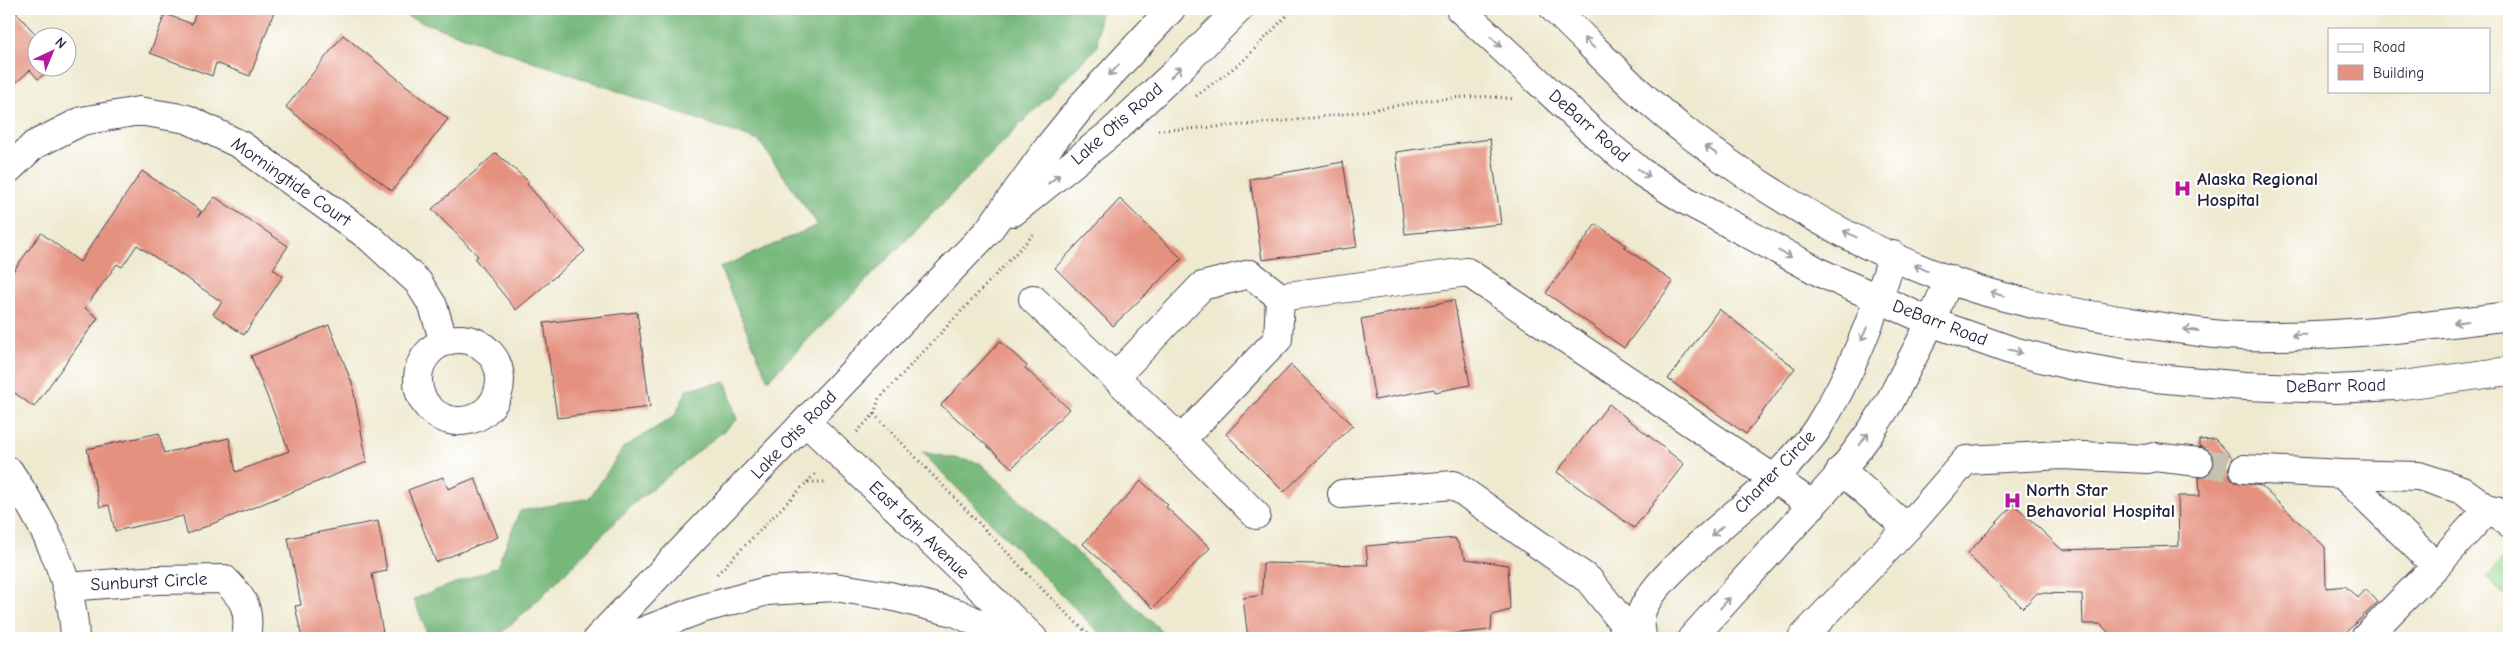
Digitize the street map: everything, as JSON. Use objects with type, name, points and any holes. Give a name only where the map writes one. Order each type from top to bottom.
[{"type":"main road","name":"Lake Otis Road","points":[[988,231],[1050,145],[1084,103],[1171,9]]},
{"type":"main road","name":"Lake Otis Road","points":[[598,638],[988,231],[1112,132],[1239,9]]},
{"type":"main road","name":"DeBarr Road","points":[[1460,9],[1595,134],[1641,172],[1685,200],[1823,274],[1930,322],[2013,351],[2069,365],[2133,376],[2234,385],[2355,388],[2395,386],[2509,371]]},
{"type":"main road","points":[[1554,9],[1648,99],[1687,133],[1799,209],[1894,255],[1949,279],[2010,298],[2084,314],[2169,328],[2239,336],[2374,333],[2509,316]]},
{"type":"main road","name":"Morningtide Court","points":[[9,168],[34,145],[82,121],[139,110],[187,119],[241,145],[369,236],[418,282],[433,306],[444,342]]},
{"type":"main road","name":"Charter Circle","points":[[1642,638],[1640,618],[1646,603],[1658,585],[1774,479],[1816,431],[1832,404],[1879,299],[1894,255]]},
{"type":"main road","points":[[1115,377],[1202,286],[1250,274],[1280,297],[1467,272],[1813,505]]},
{"type":"main road","points":[[1692,638],[1813,505],[1842,470],[1889,403],[1930,322],[1949,279]]},
{"type":"main road","points":[[1181,440],[1278,339],[1280,297]]},
{"type":"main road","points":[[1033,299],[1181,440],[1256,515]]},
{"type":"main road","name":"East 16th Avenue","points":[[806,422],[1032,638]]},
{"type":"main road","points":[[1802,638],[1907,528],[1966,460],[2062,455],[2147,459],[2154,457],[2199,462]]},
{"type":"main road","points":[[2244,469],[2419,476],[2462,490],[2499,517],[2436,566],[2365,638]]},
{"type":"main road","points":[[1842,470],[1907,528]]},
{"type":"main road","points":[[9,471],[35,510],[67,587],[75,638]]},
{"type":"main road","points":[[2342,474],[2436,566]]},
{"type":"main road","points":[[1342,494],[1454,485],[1589,580],[1635,638]]},
{"type":"main road","name":"Sunburst Circle","points":[[67,587],[157,580],[224,579],[242,597],[249,622],[246,638]]},
{"type":"main road","points":[[625,638],[701,609],[767,591],[835,586],[890,596],[957,613],[1010,638]]},
{"type":"path","points":[[1188,102],[1243,61],[1293,9]]},
{"type":"path","points":[[1159,124],[1152,130],[1235,127],[1346,113],[1436,98],[1482,95],[1518,100]]},
{"type":"path","points":[[701,609],[704,587],[874,414],[879,399],[1035,233]]},
{"type":"path","points":[[874,414],[1046,593],[1092,638]]},
{"type":"path","points":[[807,482],[836,482]]},
{"type":"green space","points":[[400,9],[1100,9],[1097,47],[768,380],[720,268],[818,225],[759,141],[408,17]]},
{"type":"green space","points":[[726,382],[737,420],[631,506],[534,604],[496,638],[429,638],[414,599],[497,567],[520,511],[590,498],[624,447],[675,416],[687,389]]},
{"type":"green space","points":[[922,452],[980,463],[1165,634],[1203,638],[1104,638]]},
{"type":"green space","points":[[2509,553],[2509,599],[2486,577]]},
{"type":"building","points":[[9,9],[13,9],[30,28],[28,28],[28,72],[9,89]]},
{"type":"building","points":[[197,9],[275,9],[250,76],[216,63],[212,76],[150,53],[165,14],[192,24]]},
{"type":"building","points":[[343,35],[448,119],[392,191],[286,107]]},
{"type":"building","points":[[1490,139],[1501,224],[1405,234],[1396,152]]},
{"type":"building","points":[[496,153],[529,182],[527,184],[585,251],[516,310],[475,259],[478,256],[432,209]]},
{"type":"building","points":[[1343,162],[1357,247],[1262,260],[1250,179]]},
{"type":"building","points":[[142,171],[201,211],[198,217],[215,197],[288,246],[273,269],[283,276],[244,335],[213,314],[222,302],[137,245],[122,267],[117,264],[85,308],[98,318],[34,407],[9,389],[9,277],[41,233],[80,262]]},
{"type":"building","points":[[1120,199],[1182,259],[1113,326],[1055,268]]},
{"type":"building","points":[[1596,224],[1626,245],[1624,247],[1673,282],[1624,348],[1546,293]]},
{"type":"building","points":[[1454,300],[1470,385],[1435,392],[1434,389],[1375,400],[1361,319]]},
{"type":"building","points":[[1719,309],[1795,368],[1746,434],[1668,379]]},
{"type":"building","points":[[637,312],[650,407],[557,418],[544,323]]},
{"type":"building","points":[[329,325],[352,383],[367,462],[187,534],[183,516],[115,531],[109,505],[100,507],[87,449],[159,433],[164,453],[229,438],[236,472],[289,451],[251,356]]},
{"type":"building","points":[[1000,341],[1027,366],[1025,368],[1069,409],[1012,468],[941,405]]},
{"type":"building","points":[[1291,365],[1353,425],[1284,492],[1226,434]]},
{"type":"building","points":[[1609,404],[1684,464],[1634,528],[1557,472]]},
{"type":"building","name":"North Star Behavorial Hospital","points":[[2215,439],[2233,458],[2228,469],[2230,477],[2235,482],[2261,486],[2325,547],[2326,588],[2345,586],[2358,598],[2366,589],[2378,602],[2340,638],[2114,638],[2100,624],[2083,624],[2082,594],[2037,593],[2023,608],[1967,554],[2014,504],[2062,550],[2179,546],[2178,496],[2200,496],[2199,477],[2211,472],[2215,463],[2213,455],[2209,450],[2199,446],[2199,440]]},
{"type":"building","points":[[443,477],[448,489],[475,478],[498,537],[436,562],[408,490]]},
{"type":"building","points":[[1141,481],[1168,505],[1166,507],[1210,548],[1153,608],[1083,544]]},
{"type":"building","points":[[378,521],[387,571],[372,574],[384,638],[302,638],[295,606],[301,605],[288,538]]},
{"type":"building","points":[[1455,538],[1466,559],[1508,565],[1510,610],[1492,615],[1491,630],[1406,638],[1248,638],[1243,598],[1262,595],[1263,563],[1368,565],[1366,546]]},
{"type":"tunnel","points":[[2199,462],[2244,469]]},
{"type":"place","name":"Alaska Regional Hospital","points":[[2183,189]]},
{"type":"place","name":"North Star Behavorial Hospital","points":[[2012,500]]}]
